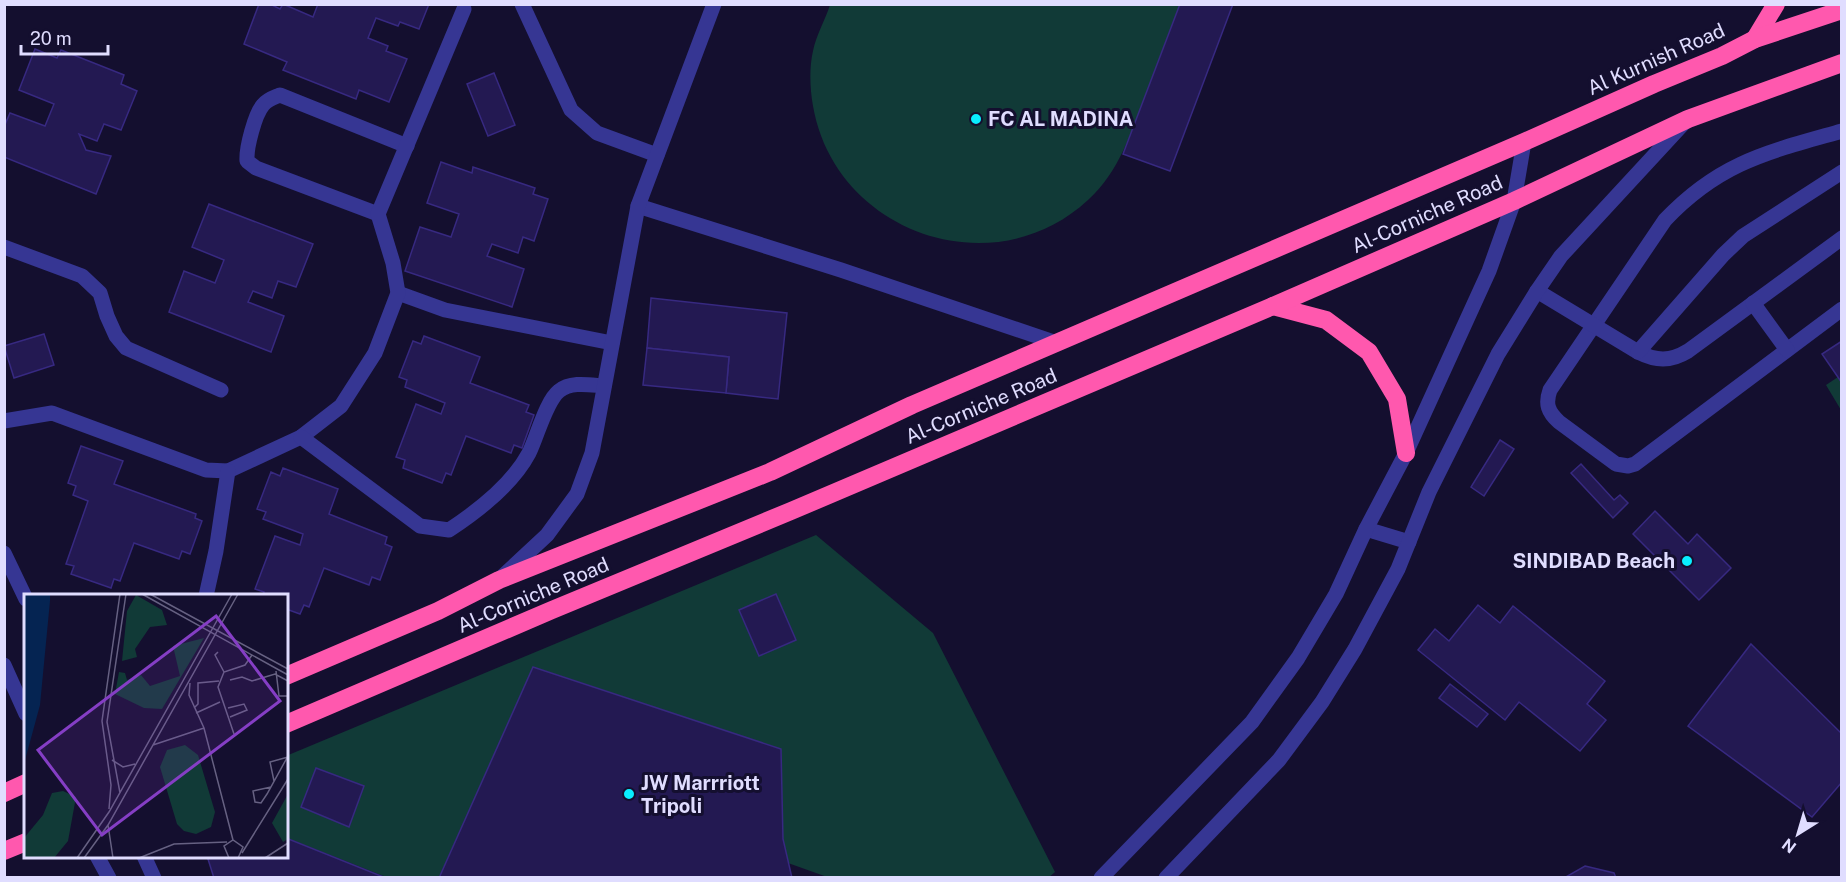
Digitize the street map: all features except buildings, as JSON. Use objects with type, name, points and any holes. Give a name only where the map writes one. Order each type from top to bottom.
[{"type":"highway","points":[[1755,39],[1776,4]]},
{"type":"highway","name":"Al Kurnish Road","points":[[1524,142],[1722,56],[1755,39],[1842,10]]},
{"type":"highway","points":[[1688,119],[1842,63]]},
{"type":"highway","name":"Al-Corniche Road","points":[[288,723],[1273,306],[1514,201],[1688,119]]},
{"type":"highway","name":"Al-Corniche Road","points":[[288,675],[438,611],[499,580],[770,472],[912,405],[1524,142]]},
{"type":"highway","points":[[1273,306],[1326,320],[1369,352],[1397,399],[1406,453]]},
{"type":"highway","points":[[4,793],[24,784]]},
{"type":"highway","points":[[4,851],[24,843]]},
{"type":"street","points":[[522,4],[572,110],[597,133],[657,155]]},
{"type":"street","points":[[499,580],[546,535],[577,494],[592,453],[638,206],[714,4]]},
{"type":"street","points":[[4,421],[52,413],[206,470],[228,471],[301,437],[341,406],[375,353],[398,294],[393,263],[378,214],[465,9]]},
{"type":"street","points":[[378,214],[256,168],[247,160],[246,151],[261,107],[270,99],[280,96],[407,146]]},
{"type":"street","points":[[1166,878],[1279,760],[1322,702],[1398,569],[1429,492],[1498,354],[1537,291],[1561,256],[1688,119]]},
{"type":"street","points":[[1842,131],[1742,162],[1698,189],[1665,220],[1550,390],[1547,405],[1551,415],[1558,422],[1616,464],[1628,466],[1642,459],[1842,309]]},
{"type":"street","points":[[1101,877],[1252,722],[1298,658],[1330,604],[1406,453],[1489,271],[1514,201],[1524,142]]},
{"type":"street","points":[[1638,352],[1723,255],[1743,236],[1842,172]]},
{"type":"street","points":[[638,206],[841,270],[1058,343]]},
{"type":"street","points":[[1537,291],[1638,352],[1650,358],[1662,360],[1680,356],[1842,238]]},
{"type":"street","points":[[4,247],[82,276],[100,293],[116,336],[126,348],[221,390]]},
{"type":"street","points":[[398,294],[445,310],[612,343]]},
{"type":"street","points":[[1754,303],[1787,350]]},
{"type":"street","points":[[301,437],[420,526],[449,530],[476,513],[504,486],[528,455],[546,412],[558,391],[571,385],[604,386]]},
{"type":"street","points":[[206,594],[216,552],[228,471]]},
{"type":"street","points":[[1366,529],[1409,542]]},
{"type":"street","points":[[4,553],[24,595]]},
{"type":"street","points":[[4,665],[24,710]]},
{"type":"street","points":[[98,858],[109,878]]},
{"type":"street","points":[[145,858],[154,878]]},
{"type":"green space","name":"FC AL MADINA","points":[[830,5],[1180,5],[1129,137],[1116,164],[1099,189],[1088,200],[1050,226],[1008,240],[965,242],[923,234],[885,215],[852,187],[827,150],[813,106],[810,71],[814,45]]},
{"type":"green space","points":[[1841,375],[1841,410],[1826,385]]},
{"type":"green space","points":[[816,535],[933,633],[1055,872],[1048,878],[830,878],[788,863],[783,839],[781,749],[534,667],[439,877],[386,877],[288,838],[288,755]]},
{"type":"place","name":"FC AL MADINA","points":[[976,119]]},
{"type":"place","name":"SINDIBAD Beach","points":[[1687,561]]},
{"type":"place","name":"JW Marrriott Tripoli","points":[[629,794]]}]
